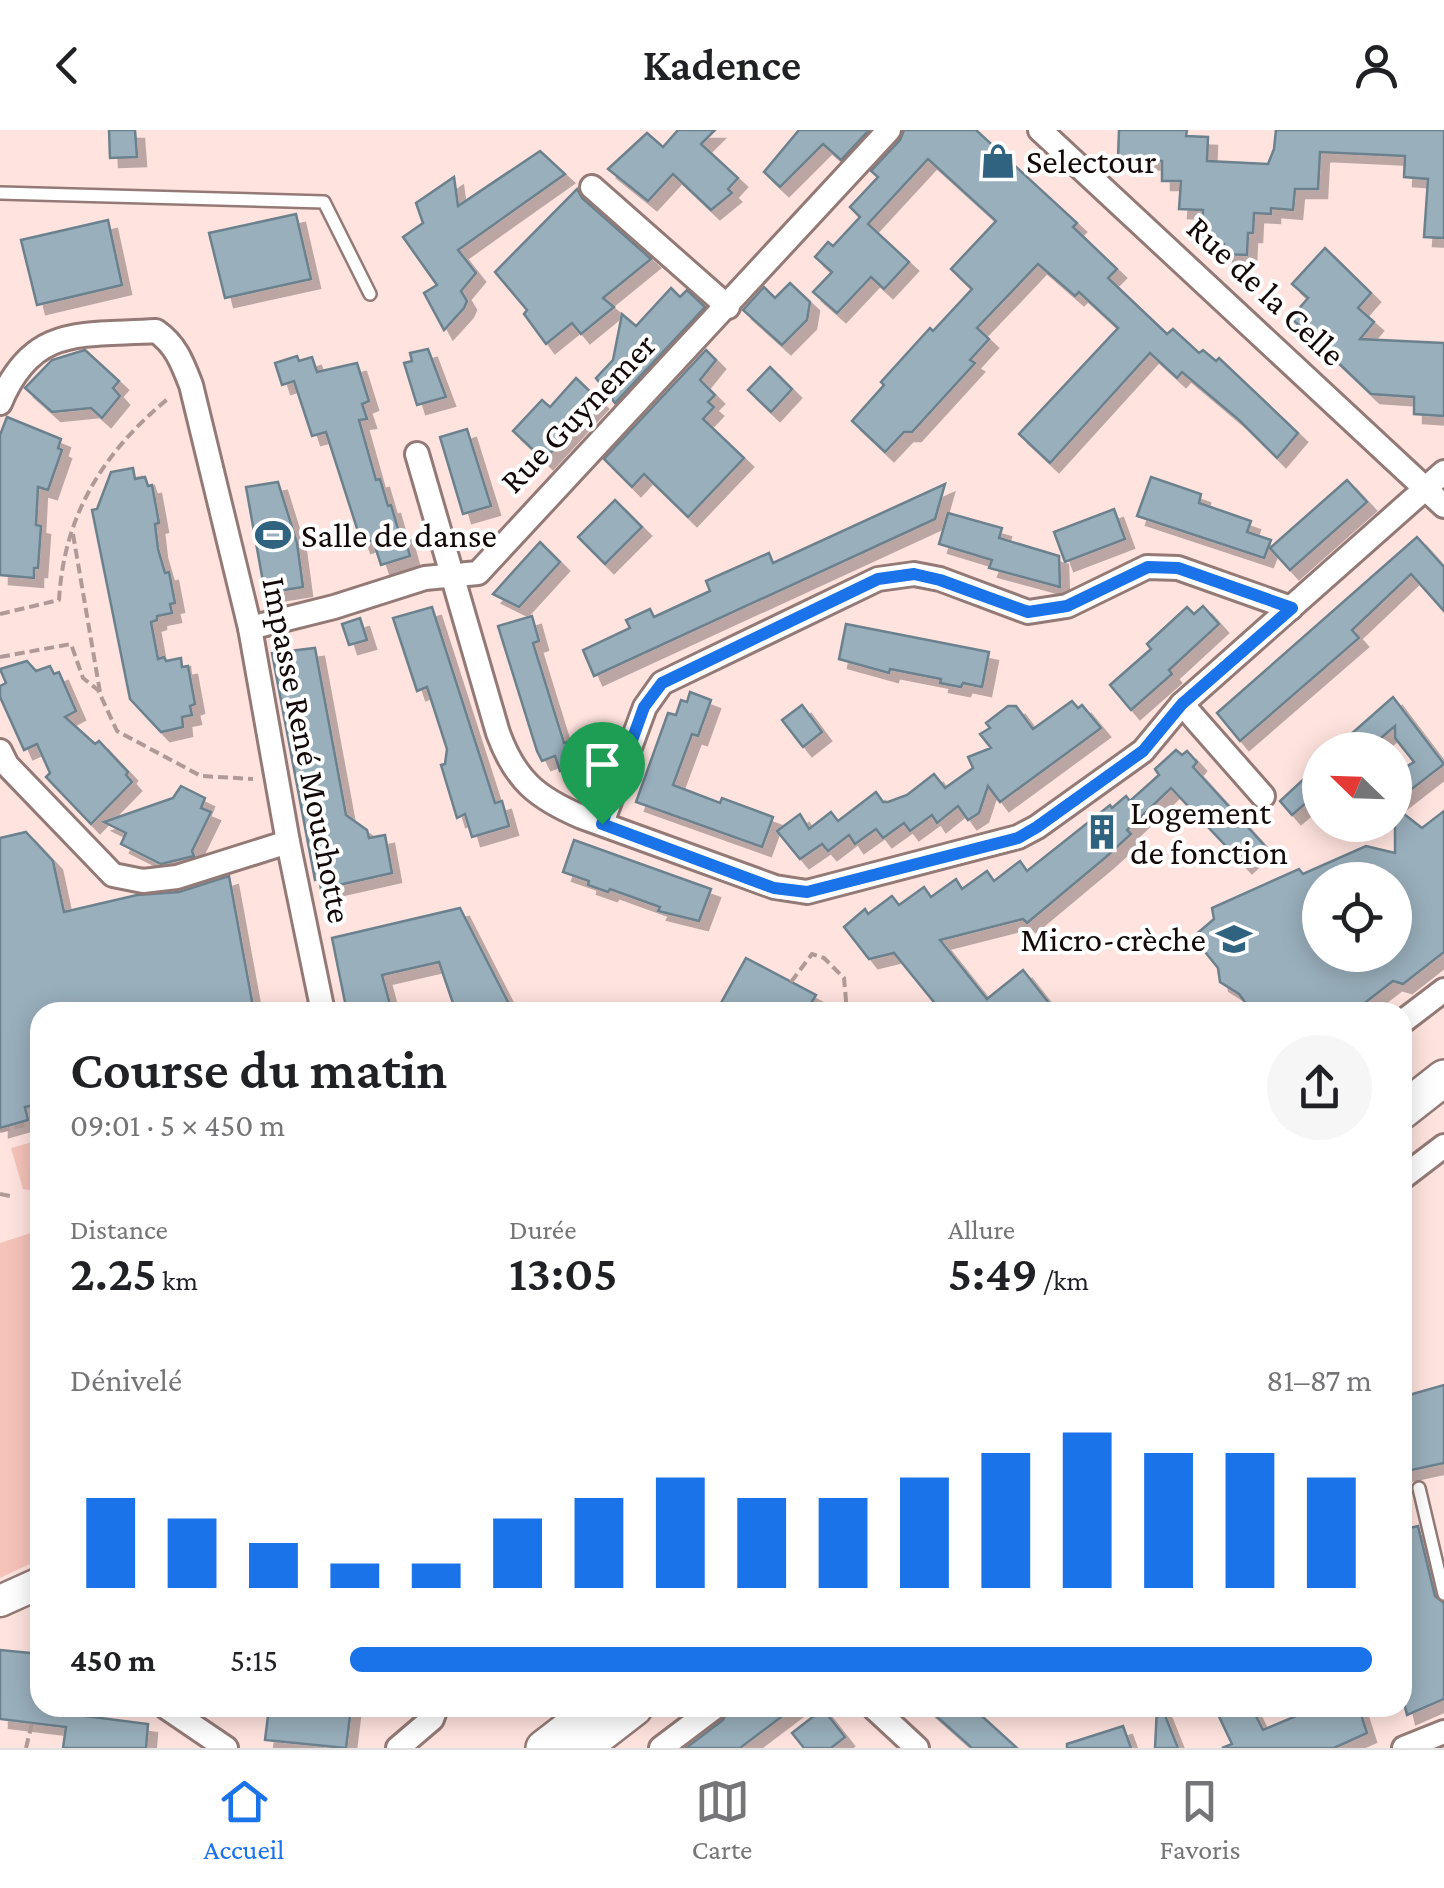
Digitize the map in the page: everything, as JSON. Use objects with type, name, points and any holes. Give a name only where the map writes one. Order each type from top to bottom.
[{"type":"main road","points":[[1412,1076],[1444,1052]]},
{"type":"main road","points":[[1412,1103],[1444,1078]]},
{"type":"main road","points":[[0,1601],[30,1587]]},
{"type":"main road","points":[[544,1748],[584,1717]]},
{"type":"main road","points":[[582,1748],[622,1717]]},
{"type":"street","name":"Rue Guynemer","points":[[250,628],[425,578],[478,573],[889,130]]},
{"type":"street","name":"Rue de la Celle","points":[[1040,130],[1435,480],[1444,506]]},
{"type":"street","points":[[592,187],[728,307]]},
{"type":"street","name":"Impasse René Mouchotte","points":[[0,403],[12,375],[37,349],[55,341],[156,331],[178,352],[190,382],[250,628],[321,1002]]},
{"type":"street","points":[[417,454],[498,733],[510,762],[540,796],[602,824],[774,888],[807,892],[1028,832],[1143,751],[1182,704],[1435,480]]},
{"type":"street","points":[[602,824],[644,707],[662,683],[878,579],[914,574],[1028,612],[1067,606],[1148,567],[1178,568],[1292,608]]},
{"type":"street","points":[[1182,704],[1263,796]]},
{"type":"street","points":[[0,751],[7,765],[113,875],[143,881],[177,877],[288,842]]},
{"type":"street","points":[[1412,1014],[1444,990]]},
{"type":"street","points":[[1412,1170],[1444,1146]]},
{"type":"street","points":[[180,1717],[226,1748]]},
{"type":"street","points":[[398,1748],[433,1717]]},
{"type":"street","points":[[662,1748],[702,1717]]},
{"type":"street","points":[[884,1717],[917,1748]]},
{"type":"street","points":[[1404,1748],[1444,1732]]},
{"type":"lane","points":[[0,193],[324,202],[370,294]]},
{"type":"lane","points":[[1419,1488],[1444,1594]]},
{"type":"path","points":[[0,614],[59,600],[60,572],[80,504],[115,450],[160,405],[190,382]]},
{"type":"path","points":[[72,529],[101,697],[117,731],[201,776],[258,779],[276,772]]},
{"type":"path","points":[[0,657],[71,644],[84,678],[101,697]]},
{"type":"path","points":[[791,982],[812,954],[824,958],[844,978],[846,1002]]},
{"type":"path","points":[[0,1131],[30,1124]]},
{"type":"path","points":[[0,1194],[10,1196]]},
{"type":"path","points":[[26,1748],[32,1723]]},
{"type":"shaded area","points":[[30,1143],[30,1190],[23,1189],[11,1148]]},
{"type":"shaded area","points":[[30,1233],[30,1564],[0,1578],[0,1243]]},
{"type":"building","points":[[109,130],[135,130],[137,157],[110,158]]},
{"type":"building","points":[[678,130],[715,130],[701,144],[738,178],[728,189],[732,193],[711,210],[673,174],[648,201],[608,169],[647,133],[663,147]]},
{"type":"building","points":[[799,130],[869,130],[841,160],[823,144],[780,187],[764,172]]},
{"type":"building","points":[[904,130],[976,130],[1077,223],[1073,227],[1117,269],[1108,278],[1167,334],[1173,329],[1199,353],[1203,350],[1216,361],[1219,358],[1298,433],[1277,458],[1182,372],[1177,378],[1150,353],[1050,463],[1019,434],[1118,328],[1079,292],[1075,296],[1038,264],[977,328],[989,339],[970,360],[975,363],[912,432],[904,432],[885,452],[852,421],[930,328],[933,331],[972,289],[951,269],[996,221],[928,159],[868,224],[909,262],[884,289],[871,277],[837,313],[813,292],[832,272],[815,257],[828,242],[833,246],[860,217],[850,207],[878,177],[871,171],[900,140]]},
{"type":"building","points":[[1119,130],[1187,130],[1186,136],[1208,137],[1207,161],[1268,164],[1276,130],[1444,130],[1444,238],[1424,237],[1428,179],[1404,177],[1405,156],[1320,152],[1318,189],[1295,189],[1293,210],[1271,208],[1271,214],[1254,213],[1247,255],[1224,254],[1224,244],[1201,242],[1203,210],[1179,209],[1181,181],[1162,181],[1162,161],[1118,159]]},
{"type":"building","points":[[540,151],[565,174],[458,250],[476,273],[461,291],[467,301],[464,308],[444,330],[424,293],[437,285],[403,237],[423,223],[416,203],[454,177],[458,206]]},
{"type":"building","points":[[577,189],[582,198],[651,259],[603,298],[614,307],[581,334],[572,323],[546,344],[524,314],[527,310],[495,272]]},
{"type":"building","points":[[296,214],[311,279],[225,298],[209,233]]},
{"type":"building","points":[[108,220],[122,285],[37,305],[21,240]]},
{"type":"building","points":[[1325,248],[1371,293],[1358,308],[1374,322],[1360,339],[1444,343],[1444,416],[1414,414],[1414,397],[1371,394],[1291,318],[1308,298],[1292,284]]},
{"type":"building","points":[[790,283],[810,302],[807,320],[782,345],[743,310],[764,287],[775,298]]},
{"type":"building","points":[[671,288],[680,297],[687,290],[705,307],[615,403],[596,378],[613,360],[622,314],[636,326]]},
{"type":"building","points":[[428,349],[446,397],[417,405],[404,363],[412,361],[410,353]]},
{"type":"building","points":[[85,350],[119,381],[113,388],[120,396],[102,418],[91,408],[52,412],[25,388],[52,360]]},
{"type":"building","points":[[706,350],[716,360],[700,380],[715,395],[708,402],[714,407],[703,419],[744,458],[688,517],[644,474],[632,487],[604,459]]},
{"type":"building","points":[[297,356],[299,361],[312,357],[317,372],[357,363],[369,401],[362,404],[367,419],[359,420],[376,480],[380,479],[410,556],[381,565],[373,540],[362,544],[326,432],[312,436],[294,381],[282,385],[275,363]]},
{"type":"building","points":[[770,367],[792,389],[771,412],[748,390]]},
{"type":"building","points":[[576,378],[599,400],[544,460],[513,431],[542,400],[550,407]]},
{"type":"building","points":[[7,417],[61,439],[58,448],[62,450],[48,490],[38,487],[36,525],[41,526],[34,578],[0,575],[0,435]]},
{"type":"building","points":[[467,429],[491,506],[463,514],[440,437]]},
{"type":"building","points":[[133,468],[135,479],[145,477],[148,486],[152,485],[159,523],[155,524],[158,549],[165,573],[169,572],[175,603],[170,604],[172,613],[157,616],[151,622],[158,659],[181,658],[182,667],[188,666],[195,704],[190,706],[192,715],[182,717],[183,727],[161,732],[130,699],[92,510],[97,509],[111,472]]},
{"type":"building","points":[[1151,477],[1201,494],[1199,503],[1251,521],[1247,532],[1271,540],[1264,558],[1137,516]]},
{"type":"building","points":[[1347,480],[1367,502],[1290,570],[1270,548]]},
{"type":"building","name":"Salle de danse","points":[[278,482],[297,543],[303,587],[265,593],[246,487]]},
{"type":"building","points":[[945,484],[935,519],[594,676],[583,650],[630,628],[626,620],[650,609],[654,617],[710,591],[706,581],[769,553],[773,563]]},
{"type":"building","points":[[615,500],[642,527],[605,564],[578,537]]},
{"type":"building","points":[[1114,509],[1125,539],[1065,562],[1054,532]]},
{"type":"building","points":[[948,513],[1002,528],[999,538],[1059,556],[1060,587],[989,568],[992,560],[939,544]]},
{"type":"building","points":[[1417,537],[1444,567],[1444,611],[1411,574],[1352,630],[1359,638],[1240,741],[1217,713]]},
{"type":"building","points":[[540,542],[560,562],[519,607],[493,594]]},
{"type":"building","points":[[1203,606],[1219,624],[1131,710],[1110,685],[1151,649],[1147,644],[1187,607],[1194,614]]},
{"type":"building","points":[[432,607],[495,803],[502,801],[509,826],[472,837],[465,814],[457,818],[441,765],[445,764],[447,749],[427,687],[417,691],[393,618]]},
{"type":"building","points":[[532,616],[539,641],[533,643],[564,743],[579,738],[586,763],[560,771],[555,756],[542,761],[537,751],[498,626]]},
{"type":"building","points":[[360,618],[367,640],[349,645],[342,624]]},
{"type":"building","points":[[846,624],[989,652],[982,687],[940,683],[941,679],[890,669],[889,673],[839,659]]},
{"type":"building","points":[[315,648],[346,815],[367,830],[369,838],[385,835],[392,873],[321,889],[319,879],[315,880],[272,653]]},
{"type":"building","points":[[27,661],[36,671],[50,666],[54,674],[59,672],[76,711],[65,717],[95,744],[99,741],[128,772],[132,782],[91,824],[46,777],[50,773],[37,744],[24,750],[0,697],[0,686],[6,683],[0,669]]},
{"type":"building","points":[[690,692],[711,700],[698,736],[692,734],[673,785],[773,817],[762,847],[636,802],[668,713],[676,715],[681,700],[687,702]]},
{"type":"building","points":[[1393,697],[1444,764],[1412,789],[1412,732],[1395,732],[1395,726],[1388,732],[1353,732]]},
{"type":"building","points":[[1072,701],[1078,708],[1082,705],[1101,728],[1000,802],[988,786],[979,813],[968,820],[958,806],[937,823],[932,815],[910,831],[904,823],[883,838],[876,829],[855,844],[849,835],[828,851],[822,844],[800,859],[777,831],[800,814],[809,829],[831,812],[838,821],[876,792],[883,802],[888,802],[907,795],[934,774],[945,788],[973,768],[968,757],[991,748],[980,734],[990,728],[986,723],[1008,706],[1016,706],[1033,729]]},
{"type":"building","points":[[802,705],[822,732],[803,747],[782,720]]},
{"type":"building","points":[[1176,750],[1182,755],[1187,751],[1197,762],[1193,767],[1264,845],[1243,864],[1171,788],[1127,830],[1131,834],[1027,923],[1023,919],[940,940],[987,999],[1023,970],[1048,1002],[934,1002],[894,953],[869,959],[844,927],[865,909],[868,914],[892,896],[899,905],[924,887],[931,897],[956,879],[962,889],[987,871],[994,881],[1020,861],[1027,871],[1110,805],[1112,808],[1126,796],[1130,801],[1159,775],[1155,769]]},
{"type":"building","points":[[1302,781],[1302,806],[1292,815],[1280,801]]},
{"type":"building","points":[[181,786],[205,798],[201,808],[211,812],[192,851],[194,856],[161,864],[121,844],[126,833],[104,822],[173,798]]},
{"type":"building","points":[[1444,811],[1444,952],[1403,984],[1393,981],[1366,1002],[1245,1002],[1220,982],[1218,968],[1193,937],[1214,919],[1212,908],[1299,869],[1302,972],[1412,972],[1412,862],[1330,862],[1366,846],[1395,853],[1395,842],[1412,842],[1412,820],[1422,828]]},
{"type":"building","points":[[26,832],[53,861],[64,912],[137,895],[179,892],[229,876],[252,1002],[30,1002],[30,1106],[25,1107],[28,1120],[0,1128],[0,838]]},
{"type":"building","points":[[574,840],[711,889],[699,921],[658,911],[660,907],[588,885],[589,881],[563,872]]},
{"type":"building","points":[[460,908],[508,1002],[453,1002],[439,962],[382,975],[389,1002],[345,1002],[332,938]]},
{"type":"building","points":[[746,958],[816,995],[812,1002],[722,1002]]},
{"type":"building","points":[[1444,1385],[1444,1463],[1412,1470],[1412,1394]]},
{"type":"building","points":[[1418,1526],[1435,1596],[1444,1603],[1444,1699],[1412,1713],[1412,1528]]},
{"type":"building","points":[[0,1650],[30,1653],[30,1717],[93,1717],[148,1724],[146,1748],[63,1748],[66,1727],[0,1719]]},
{"type":"building","points":[[268,1717],[350,1717],[346,1748],[265,1740]]},
{"type":"building","points":[[781,1717],[740,1748],[686,1748],[723,1720]]},
{"type":"building","points":[[813,1717],[829,1717],[845,1737],[831,1748],[804,1748],[792,1733]]},
{"type":"building","points":[[937,1717],[983,1717],[1017,1748],[972,1748]]},
{"type":"building","points":[[1157,1717],[1166,1717],[1178,1748],[1155,1748]]},
{"type":"building","points":[[1219,1717],[1256,1717],[1263,1730],[1294,1717],[1362,1717],[1367,1733],[1334,1748],[1222,1748],[1232,1744]]},
{"type":"building","points":[[1123,1726],[1131,1748],[1067,1748],[1067,1744]]},
{"type":"place","name":"Selectour","points":[[998,161]]},
{"type":"place","name":"Salle de danse","points":[[273,535]]},
{"type":"place","name":"Logement de fonction","points":[[1102,832]]},
{"type":"place","name":"Micro-crèche","points":[[1234,939]]},
{"type":"route","points":[[1148,567],[1178,568],[1292,608],[1182,704],[1143,751],[1018,838],[807,892],[774,888],[602,824],[644,707],[662,683],[878,579],[914,574],[1028,612],[1067,606],[1148,567]]}]
